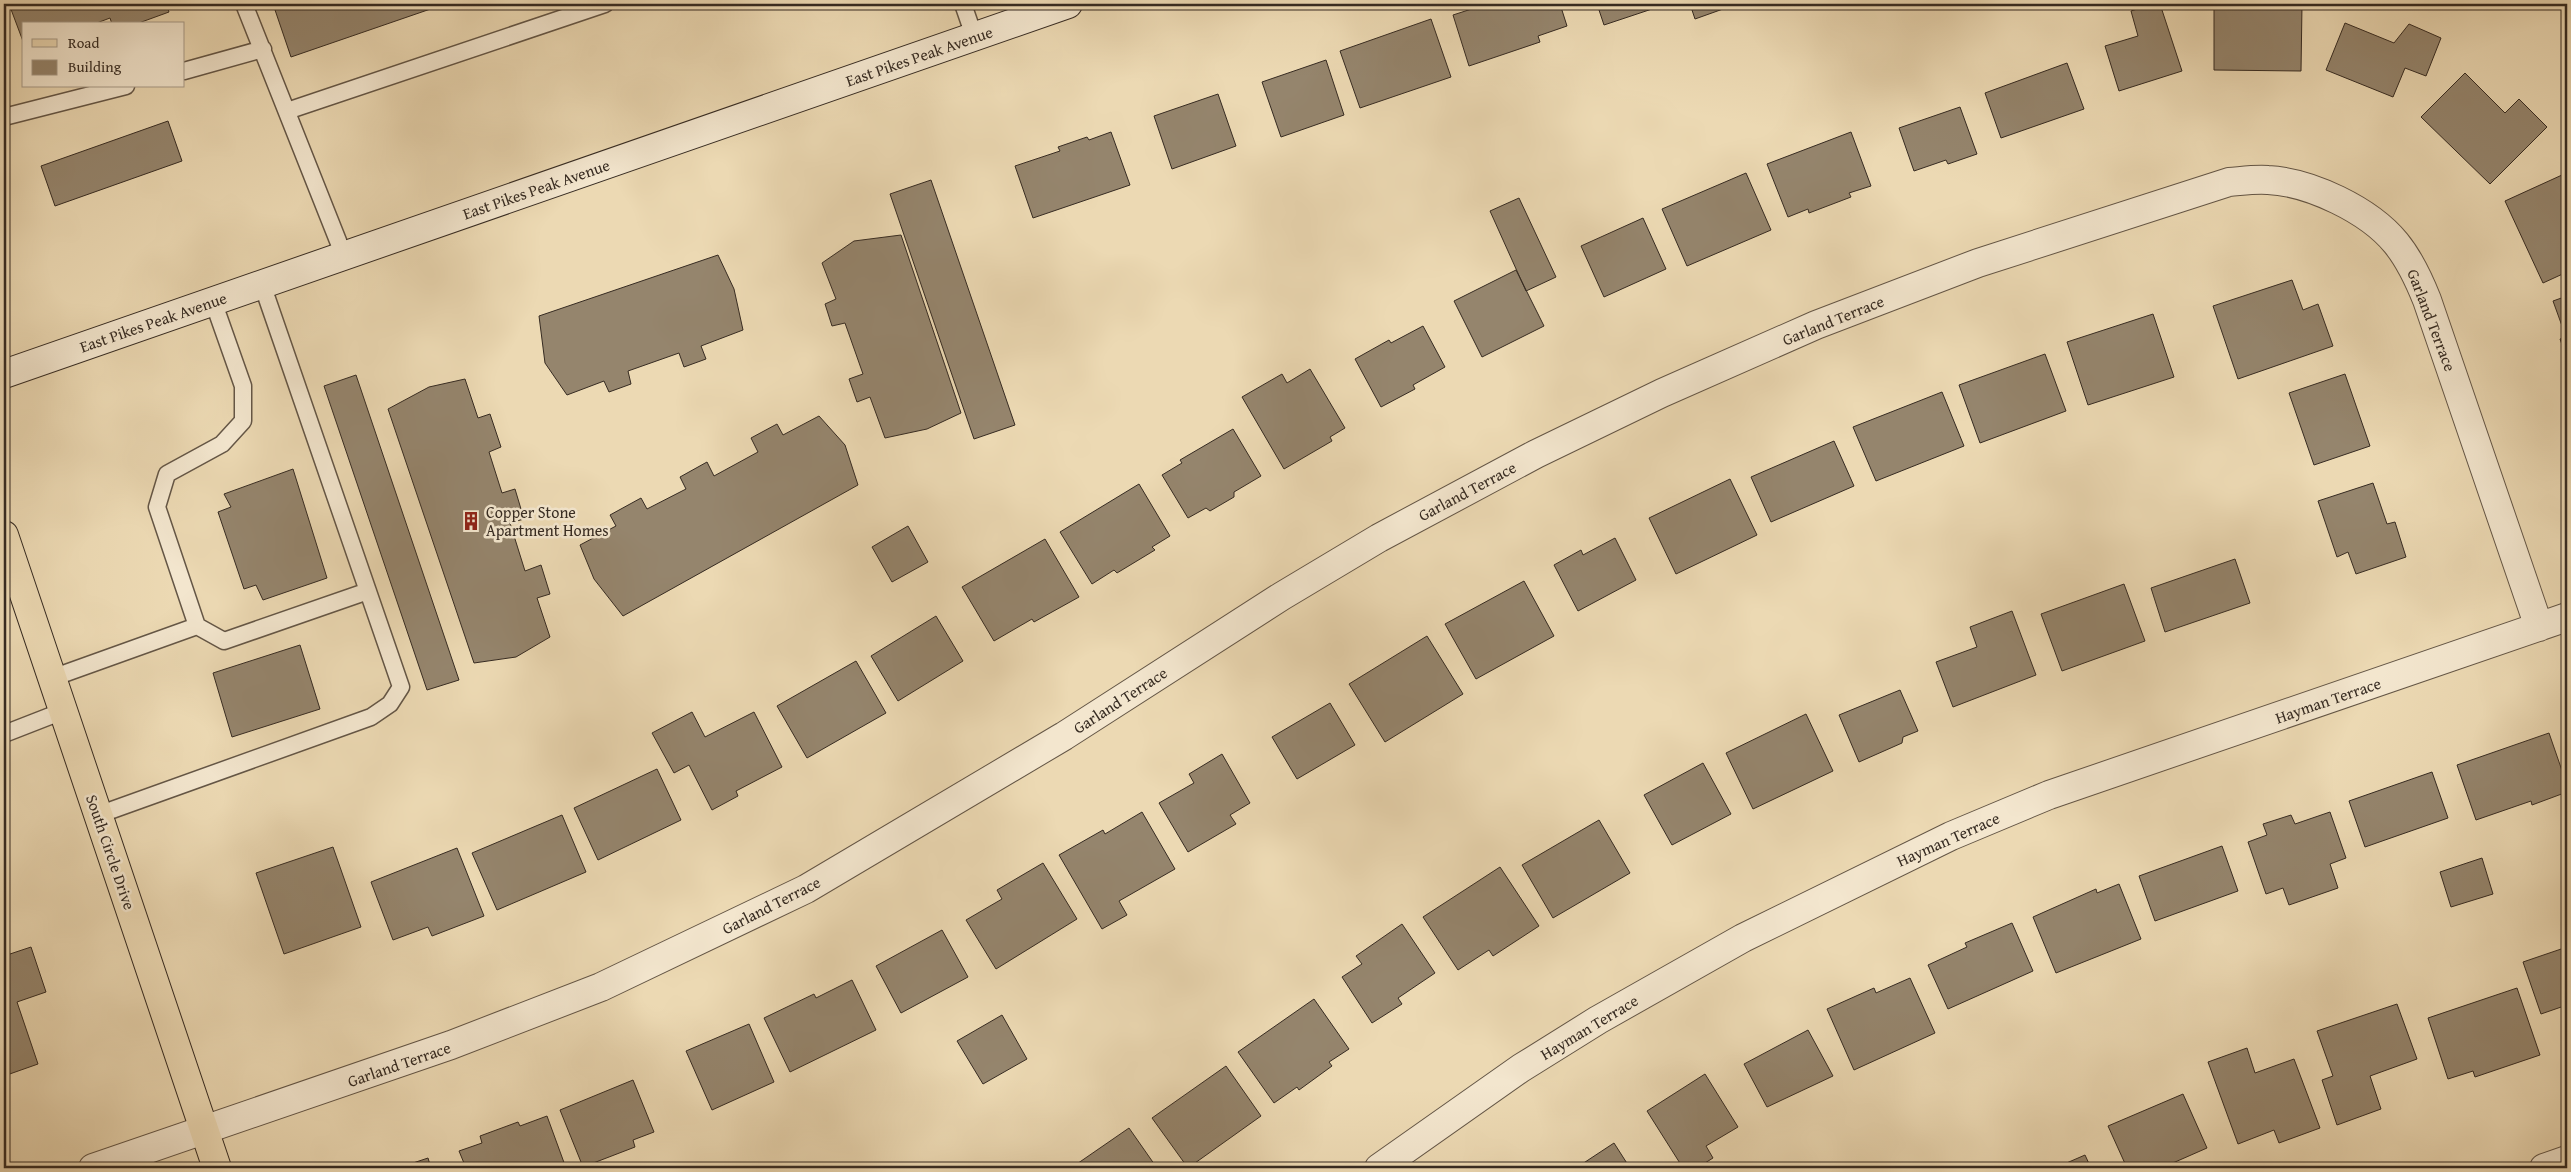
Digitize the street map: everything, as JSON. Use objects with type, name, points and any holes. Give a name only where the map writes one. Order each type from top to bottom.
[{"type":"main road","name":"South Circle Drive","points":[[4,535],[217,1168]]},
{"type":"street","name":"East Pikes Peak Avenue","points":[[4,374],[1068,4]]},
{"type":"street","name":"Garland Terrace","points":[[93,1168],[451,1045],[601,987],[806,890],[1064,736],[1282,596],[1380,538],[1536,454],[1653,397],[1816,325],[1978,262],[2229,182],[2268,180],[2308,189],[2342,202],[2370,219],[2400,249],[2414,269],[2428,300],[2539,627]]},
{"type":"street","name":"Hayman Terrace","points":[[1379,1168],[1521,1068],[1606,1015],[1743,938],[1951,836],[2049,795],[2567,617]]},
{"type":"street","points":[[2544,1168],[2567,1160]]},
{"type":"lane","points":[[244,4],[344,256]]},
{"type":"lane","points":[[287,111],[605,4]]},
{"type":"lane","points":[[963,4],[974,36]]},
{"type":"lane","points":[[185,71],[263,50]]},
{"type":"lane","points":[[4,117],[118,88]]},
{"type":"lane","points":[[98,814],[371,717],[390,704],[401,687],[262,284]]},
{"type":"lane","points":[[213,301],[243,386],[243,421],[222,444],[167,474],[157,507],[197,626],[224,641],[368,591]]},
{"type":"lane","points":[[52,678],[197,626]]},
{"type":"lane","points":[[4,734],[63,711]]},
{"type":"building","points":[[9,4],[166,4],[169,12],[142,22],[111,22],[110,18],[99,22],[22,22],[22,39]]},
{"type":"building","points":[[273,4],[445,4],[291,57]]},
{"type":"building","points":[[1487,4],[1560,4],[1567,26],[1538,36],[1540,42],[1469,66],[1453,15]]},
{"type":"building","points":[[1597,4],[1667,4],[1604,25]]},
{"type":"building","points":[[1690,4],[1737,4],[1695,19]]},
{"type":"building","points":[[2153,4],[2160,4],[2182,71],[2119,91],[2105,46],[2138,36],[2131,11]]},
{"type":"building","points":[[2214,5],[2302,5],[2301,71],[2214,70]]},
{"type":"building","points":[[1431,19],[1451,77],[1360,108],[1340,51]]},
{"type":"building","points":[[2345,23],[2394,43],[2409,24],[2441,38],[2426,76],[2405,68],[2393,97],[2326,70]]},
{"type":"building","points":[[1326,60],[1344,115],[1281,137],[1262,82]]},
{"type":"building","points":[[2067,63],[2084,109],[2001,138],[1985,93]]},
{"type":"building","points":[[2465,73],[2505,113],[2519,99],[2547,127],[2490,184],[2421,117]]},
{"type":"building","points":[[1218,94],[1236,146],[1172,169],[1154,116]]},
{"type":"building","points":[[1960,107],[1977,154],[1948,164],[1946,160],[1914,171],[1899,128]]},
{"type":"building","points":[[168,121],[182,161],[55,206],[41,166]]},
{"type":"building","points":[[1111,132],[1130,185],[1033,218],[1015,166],[1060,151],[1058,147],[1087,137],[1089,140]]},
{"type":"building","points":[[1851,132],[1871,186],[1849,193],[1851,197],[1809,213],[1808,209],[1788,217],[1767,164]]},
{"type":"building","points":[[1746,173],[1771,230],[1687,266],[1662,209]]},
{"type":"building","points":[[2562,175],[2567,187],[2567,272],[2543,283],[2505,201]]},
{"type":"building","points":[[931,180],[1015,425],[974,439],[890,194]]},
{"type":"building","points":[[1519,198],[1556,277],[1526,291],[1490,211]]},
{"type":"building","points":[[1643,218],[1666,269],[1604,297],[1581,246]]},
{"type":"building","points":[[901,235],[961,413],[927,429],[885,438],[870,397],[857,402],[849,379],[863,374],[845,323],[832,326],[825,304],[836,299],[822,263],[854,241]]},
{"type":"building","points":[[718,255],[734,289],[743,330],[701,346],[706,359],[684,367],[679,353],[628,371],[631,384],[609,392],[604,381],[567,395],[545,363],[539,316]]},
{"type":"building","points":[[1516,270],[1544,326],[1482,357],[1454,301]]},
{"type":"building","points":[[2292,280],[2303,310],[2318,304],[2333,346],[2238,379],[2213,306]]},
{"type":"building","points":[[2567,296],[2567,359],[2560,339],[2566,337],[2553,301]]},
{"type":"building","points":[[2153,314],[2174,377],[2088,405],[2067,342]]},
{"type":"building","points":[[1423,326],[1445,367],[1413,385],[1415,389],[1381,407],[1355,359],[1389,340],[1391,343]]},
{"type":"building","points":[[2045,354],[2066,411],[1980,443],[1959,385]]},
{"type":"building","points":[[1310,369],[1345,428],[1330,437],[1332,441],[1284,469],[1242,397],[1282,374],[1287,383]]},
{"type":"building","points":[[2345,374],[2370,446],[2314,465],[2289,393]]},
{"type":"building","points":[[356,375],[459,680],[427,690],[324,386]]},
{"type":"building","name":"Copper Stone Apartment Homes","points":[[465,379],[478,418],[490,414],[501,447],[489,452],[502,493],[515,489],[524,519],[510,523],[525,571],[541,565],[550,594],[537,598],[550,637],[516,657],[474,663],[388,409],[429,387]]},
{"type":"building","points":[[1942,392],[1964,446],[1876,481],[1853,427]]},
{"type":"building","name":"Copper Stone Apartment Homes","points":[[819,416],[845,445],[858,485],[623,616],[594,579],[580,545],[616,526],[610,515],[641,498],[647,509],[686,489],[680,477],[707,462],[714,476],[758,452],[751,438],[777,424],[783,435]]},
{"type":"building","points":[[1233,429],[1261,476],[1234,492],[1234,497],[1210,511],[1206,508],[1188,518],[1162,475],[1182,463],[1180,460]]},
{"type":"building","points":[[1834,441],[1854,486],[1771,522],[1751,477]]},
{"type":"building","points":[[293,469],[327,578],[263,600],[256,585],[244,589],[218,512],[231,507],[224,494]]},
{"type":"building","points":[[1730,479],[1757,535],[1676,574],[1649,518]]},
{"type":"building","points":[[2373,483],[2387,524],[2395,522],[2406,557],[2356,574],[2348,552],[2337,557],[2318,501]]},
{"type":"building","points":[[1139,484],[1170,536],[1152,547],[1155,550],[1117,573],[1114,570],[1092,584],[1060,532]]},
{"type":"building","points":[[908,526],[928,562],[892,582],[872,547]]},
{"type":"building","points":[[1615,538],[1636,580],[1578,611],[1554,565],[1581,550],[1583,555]]},
{"type":"building","points":[[1045,539],[1079,597],[1034,622],[1032,619],[994,641],[962,587]]},
{"type":"building","points":[[2235,559],[2250,603],[2165,632],[2151,588]]},
{"type":"building","points":[[1524,581],[1554,636],[1476,679],[1445,624]]},
{"type":"building","points":[[2124,584],[2145,641],[2062,671],[2041,614]]},
{"type":"building","points":[[2012,611],[2036,675],[1953,707],[1936,662],[1977,647],[1970,627]]},
{"type":"building","points":[[936,616],[963,661],[898,701],[871,656]]},
{"type":"building","points":[[1427,636],[1463,694],[1385,742],[1349,684]]},
{"type":"building","points":[[300,645],[320,709],[232,737],[213,673]]},
{"type":"building","points":[[856,661],[886,713],[807,758],[777,706]]},
{"type":"building","points":[[1900,690],[1918,731],[1903,737],[1902,743],[1859,762],[1839,715]]},
{"type":"building","points":[[1330,703],[1355,745],[1297,779],[1272,737]]},
{"type":"building","points":[[692,712],[705,737],[754,712],[782,767],[736,791],[738,796],[712,810],[689,765],[674,773],[652,733]]},
{"type":"building","points":[[1806,714],[1833,771],[1753,809],[1726,753]]},
{"type":"building","points":[[2567,727],[2567,745],[2562,728]]},
{"type":"building","points":[[2549,733],[2567,785],[2567,792],[2532,805],[2531,801],[2476,820],[2457,765]]},
{"type":"building","points":[[1222,754],[1250,803],[1230,815],[1236,824],[1188,852],[1159,803],[1194,783],[1189,774]]},
{"type":"building","points":[[1703,763],[1731,814],[1672,845],[1644,795]]},
{"type":"building","points":[[657,769],[681,820],[598,860],[574,808]]},
{"type":"building","points":[[2432,772],[2448,818],[2365,847],[2349,801]]},
{"type":"building","points":[[1142,812],[1175,869],[1119,901],[1127,915],[1102,929],[1059,855],[1103,830],[1105,834]]},
{"type":"building","points":[[2330,812],[2346,858],[2330,864],[2338,888],[2289,905],[2283,888],[2266,894],[2248,842],[2267,835],[2263,824],[2291,815],[2295,824]]},
{"type":"building","points":[[562,815],[586,872],[497,910],[472,853]]},
{"type":"building","points":[[1599,820],[1630,873],[1553,918],[1522,865]]},
{"type":"building","points":[[2222,846],[2238,891],[2155,921],[2139,876]]},
{"type":"building","points":[[333,847],[361,927],[284,954],[256,873]]},
{"type":"building","points":[[457,848],[484,916],[432,936],[428,927],[393,940],[371,882]]},
{"type":"building","points":[[2482,858],[2493,894],[2451,907],[2440,872]]},
{"type":"building","points":[[1043,863],[1077,919],[996,969],[966,920],[1002,899],[997,890]]},
{"type":"building","points":[[1500,867],[1539,926],[1493,956],[1489,950],[1458,970],[1423,917]]},
{"type":"building","points":[[2119,884],[2141,939],[2056,973],[2033,917],[2096,889],[2097,893]]},
{"type":"building","points":[[2012,923],[2033,971],[1948,1009],[1928,965],[1967,947],[1965,943]]},
{"type":"building","points":[[1402,924],[1435,973],[1398,998],[1402,1004],[1372,1023],[1342,977],[1362,964],[1356,956]]},
{"type":"building","points":[[942,930],[968,977],[901,1013],[876,966]]},
{"type":"building","points":[[31,947],[46,992],[17,1002],[38,1064],[4,1076],[4,956]]},
{"type":"building","points":[[2567,947],[2567,1005],[2541,1014],[2523,962]]},
{"type":"building","points":[[1910,978],[1935,1033],[1854,1070],[1827,1009],[1874,988],[1876,993]]},
{"type":"building","points":[[852,980],[876,1030],[790,1072],[764,1018],[814,994],[816,998]]},
{"type":"building","points":[[2517,988],[2540,1055],[2475,1077],[2473,1071],[2448,1079],[2428,1018]]},
{"type":"building","points":[[1314,999],[1349,1049],[1329,1062],[1332,1066],[1299,1090],[1297,1087],[1274,1103],[1238,1052]]},
{"type":"building","points":[[2397,1004],[2417,1059],[2370,1076],[2381,1109],[2337,1125],[2322,1080],[2333,1076],[2317,1031]]},
{"type":"building","points":[[1002,1015],[1027,1059],[983,1084],[957,1041]]},
{"type":"building","points":[[749,1024],[774,1082],[712,1110],[686,1051]]},
{"type":"building","points":[[1808,1030],[1833,1076],[1767,1107],[1744,1064]]},
{"type":"building","points":[[2247,1048],[2255,1073],[2294,1059],[2320,1128],[2279,1143],[2274,1130],[2238,1144],[2208,1062]]},
{"type":"building","points":[[1226,1066],[1261,1116],[1188,1168],[1152,1118]]},
{"type":"building","points":[[1705,1074],[1738,1127],[1706,1146],[1713,1158],[1697,1168],[1683,1168],[1647,1111]]},
{"type":"building","points":[[633,1080],[654,1132],[633,1140],[635,1147],[583,1167],[560,1110]]},
{"type":"building","points":[[2183,1094],[2207,1148],[2166,1166],[2167,1168],[2127,1168],[2108,1126]]},
{"type":"building","points":[[547,1116],[566,1168],[466,1168],[459,1151],[482,1143],[480,1136],[518,1122],[520,1126]]},
{"type":"building","points":[[1129,1128],[1157,1168],[1071,1168]]},
{"type":"building","points":[[1614,1143],[1630,1168],[1576,1168]]},
{"type":"building","points":[[2085,1155],[2091,1168],[2055,1168]]},
{"type":"building","points":[[428,1158],[431,1168],[398,1168]]},
{"type":"place","name":"Copper Stone Apartment Homes","points":[[471,521]]}]
